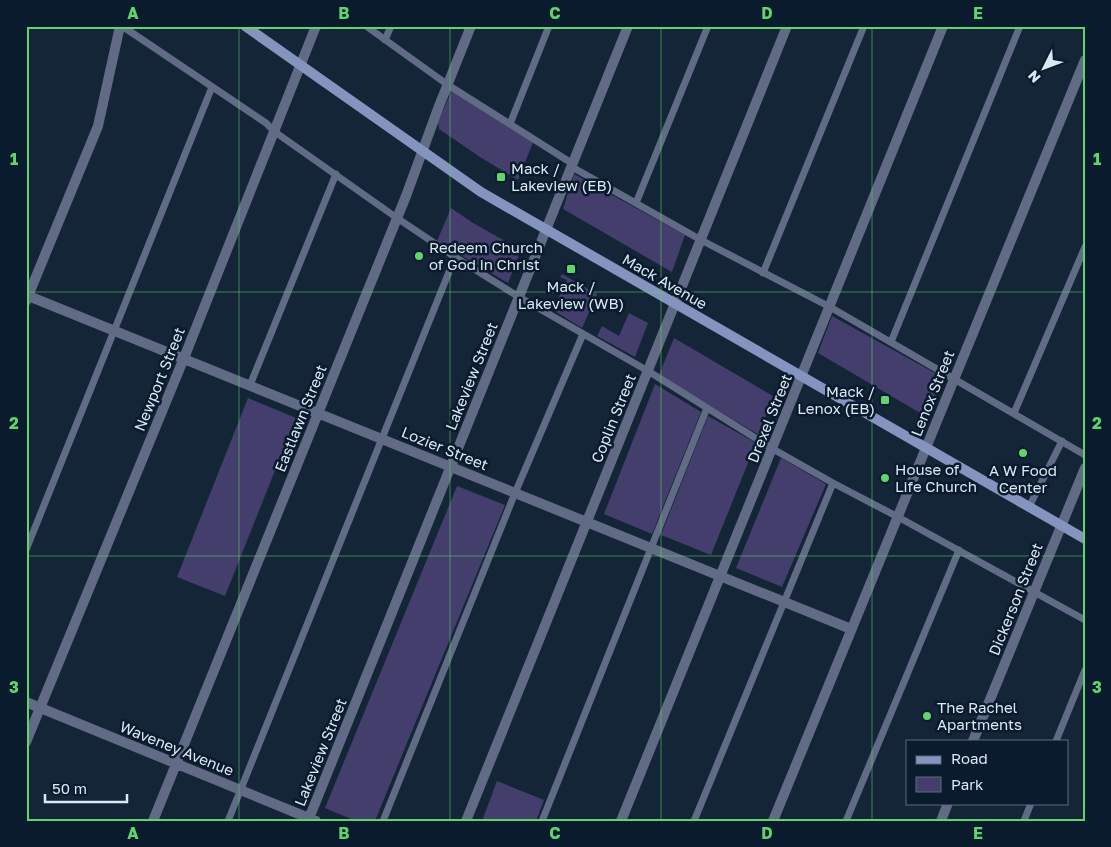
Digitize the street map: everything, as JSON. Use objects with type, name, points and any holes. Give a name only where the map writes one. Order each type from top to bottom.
[{"type":"main road","name":"Mack Avenue","points":[[245,26],[482,192],[1085,539]]},
{"type":"street","points":[[27,297],[98,126],[121,26]]},
{"type":"street","name":"Newport Street","points":[[26,742],[184,358],[316,26]]},
{"type":"street","name":"Eastlawn Street","points":[[153,821],[397,218],[471,26]]},
{"type":"street","name":"Lakeview Street","points":[[311,820],[628,26]]},
{"type":"street","name":"Coplin Street","points":[[466,821],[787,26]]},
{"type":"street","name":"Drexel Street","points":[[621,821],[943,26]]},
{"type":"street","name":"Lenox Street","points":[[773,821],[1085,60]]},
{"type":"street","name":"Lozier Street","points":[[27,297],[115,330],[851,630]]},
{"type":"street","name":"Dickerson Street","points":[[974,740],[1085,468]]},
{"type":"street","name":"Waveney Avenue","points":[[26,702],[311,820]]},
{"type":"street","points":[[941,821],[948,804]]},
{"type":"lane","points":[[121,26],[266,123],[275,132],[455,257],[833,483],[1085,620]]},
{"type":"lane","points":[[366,26],[448,85],[572,165],[701,240],[830,307],[1085,454]]},
{"type":"lane","points":[[385,40],[391,26]]},
{"type":"lane","points":[[510,124],[550,26]]},
{"type":"lane","points":[[636,203],[708,26]]},
{"type":"lane","points":[[763,273],[864,26]]},
{"type":"lane","points":[[891,342],[1020,26]]},
{"type":"lane","points":[[26,550],[212,88]]},
{"type":"lane","points":[[250,385],[336,174]]},
{"type":"lane","points":[[1014,413],[1085,247]]},
{"type":"lane","points":[[228,821],[455,257]]},
{"type":"lane","points":[[383,821],[516,493],[583,334]]},
{"type":"lane","points":[[542,821],[707,408]]},
{"type":"lane","points":[[1029,507],[1062,441]]},
{"type":"lane","points":[[694,821],[833,483]]},
{"type":"lane","points":[[846,821],[959,550]]},
{"type":"lane","points":[[1056,740],[1085,670]]},
{"type":"lane","points":[[1024,821],[1031,804]]},
{"type":"green space","points":[[452,90],[534,140],[518,180],[439,129],[438,122]]},
{"type":"green space","points":[[574,174],[685,235],[672,272],[563,209]]},
{"type":"green space","points":[[451,208],[473,223],[521,250],[508,283],[437,241]]},
{"type":"green space","points":[[562,274],[597,294],[582,328],[553,310],[567,280],[560,277]]},
{"type":"green space","points":[[629,313],[648,323],[635,357],[597,336],[602,326],[619,336]]},
{"type":"green space","points":[[832,316],[944,378],[927,417],[818,353]]},
{"type":"green space","points":[[674,338],[773,396],[759,435],[659,375]]},
{"type":"green space","points":[[655,384],[701,412],[652,534],[604,514]]},
{"type":"green space","points":[[248,398],[296,418],[225,596],[177,577]]},
{"type":"green space","points":[[708,416],[756,443],[711,555],[661,535]]},
{"type":"green space","points":[[781,458],[826,484],[782,587],[736,568]]},
{"type":"green space","points":[[457,486],[505,505],[375,821],[356,821],[325,808]]},
{"type":"green space","points":[[497,781],[544,800],[536,821],[482,821]]},
{"type":"place","name":"Mack / Lakeview (EB)","points":[[501,177]]},
{"type":"place","name":"Redeem Church of God in Christ","points":[[419,256]]},
{"type":"place","name":"Mack / Lakeview (WB)","points":[[571,269]]},
{"type":"place","name":"Mack / Lenox (EB)","points":[[885,400]]},
{"type":"place","name":"A W Food Center","points":[[1023,453]]},
{"type":"place","name":"House of Life Church","points":[[885,478]]},
{"type":"place","name":"The Rachel Apartments","points":[[927,716]]}]
